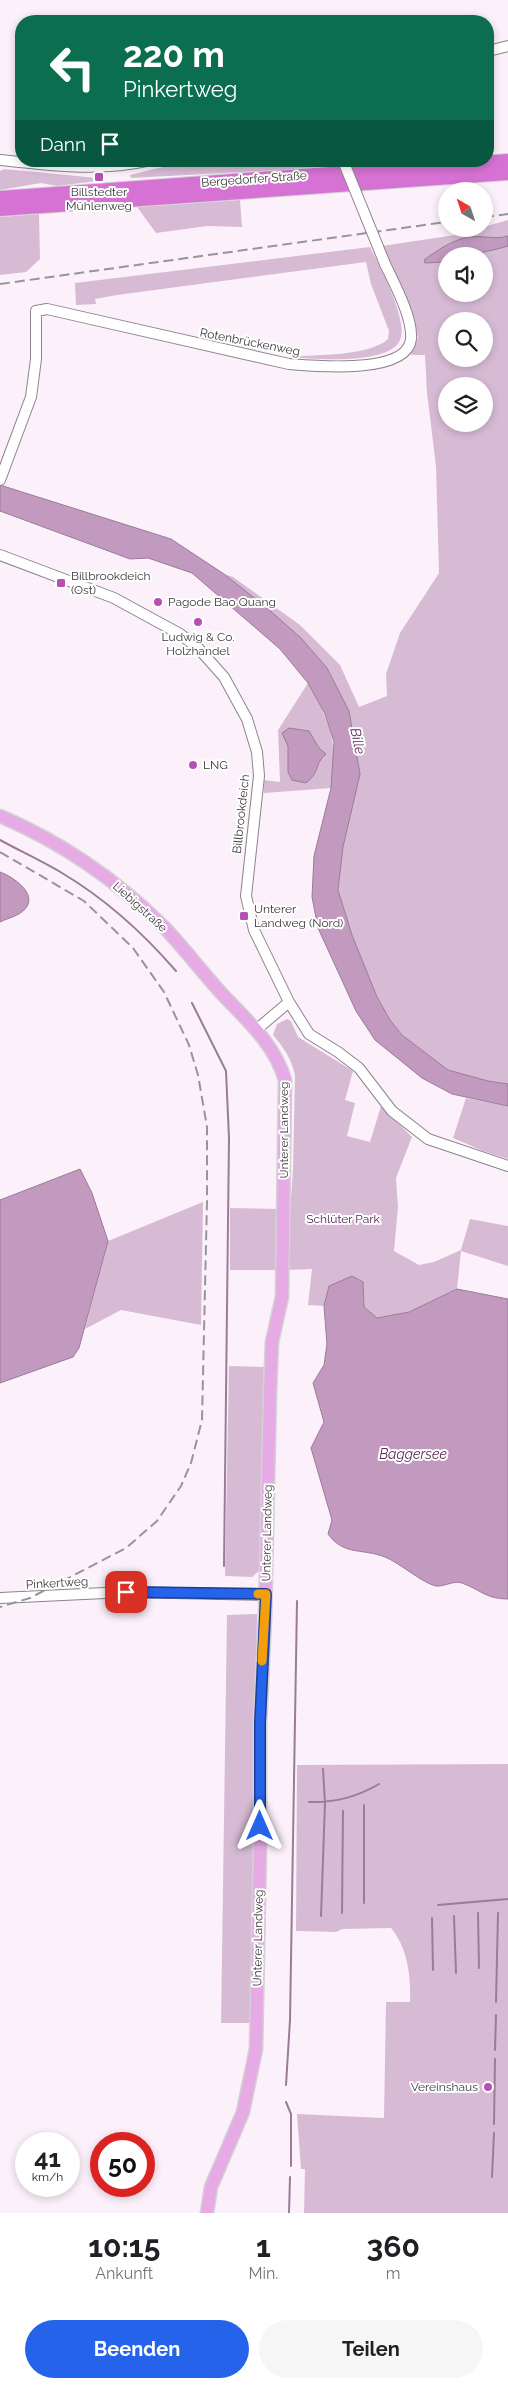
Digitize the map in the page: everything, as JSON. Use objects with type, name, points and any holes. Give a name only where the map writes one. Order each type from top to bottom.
[{"type":"highway","name":"Bergedorfer Straße","points":[[494,162],[508,161]]},
{"type":"highway","name":"Bergedorfer Straße","points":[[0,198],[426,167]]},
{"type":"highway","name":"Bergedorfer Straße","points":[[0,209],[508,173]]},
{"type":"main road","name":"Liebigstraße","points":[[0,816],[32,830],[59,845],[118,886],[164,927],[256,1030],[277,1058]]},
{"type":"main road","name":"Unterer Landweg","points":[[206,2213],[211,2187],[243,2112],[256,2049],[260,1723],[266,1594],[272,1342],[282,1297],[286,1085],[277,1058]]},
{"type":"street","points":[[494,50],[508,46]]},
{"type":"street","points":[[0,160],[15,161]]},
{"type":"street","name":"Rotenbrückenweg","points":[[0,480],[31,397],[36,359],[36,310],[47,309],[289,364],[339,367],[362,365],[398,357],[407,350],[411,340],[403,303],[385,264],[346,167]]},
{"type":"street","name":"Billbrookdeich","points":[[0,554],[122,603],[193,644],[212,661],[224,677],[247,719],[257,752],[259,776],[246,896],[254,930],[289,1002],[309,1034],[359,1068],[392,1111],[418,1133],[428,1139],[508,1166]]},
{"type":"street","points":[[256,1030],[289,1002]]},
{"type":"street","name":"Pinkertweg","points":[[0,1598],[126,1592],[266,1594]]},
{"type":"green space","points":[[163,167],[337,167],[131,178],[130,175]]},
{"type":"green space","points":[[4,169],[97,178],[97,181],[57,186],[41,183],[0,190],[0,171]]},
{"type":"green space","points":[[240,200],[242,227],[207,226],[156,233],[137,207]]},
{"type":"green space","points":[[39,214],[40,259],[26,272],[0,275],[0,217]]},
{"type":"green space","points":[[508,220],[508,1084],[488,1081],[448,1070],[402,1035],[390,1020],[377,997],[352,935],[338,890],[343,847],[360,774],[349,711],[327,668],[301,638],[224,574],[233,577],[300,625],[340,665],[359,707],[387,696],[386,674],[400,633],[439,573],[436,466],[427,393],[425,355],[411,355],[418,338],[416,328],[382,246],[438,238],[492,238],[493,224]]},
{"type":"green space","points":[[370,247],[391,292],[402,328],[401,337],[395,346],[385,353],[370,357],[317,359],[291,357],[355,352],[379,345],[388,339],[389,331],[371,284],[366,262],[117,295],[95,299],[96,304],[76,305],[75,283]]},
{"type":"green space","points":[[308,683],[331,733],[334,757],[331,788],[264,793],[264,780],[280,782],[278,730]]},
{"type":"green space","name":"Schlüter Park","points":[[287,1019],[291,1021],[298,1037],[353,1071],[345,1100],[355,1103],[347,1136],[370,1142],[381,1106],[412,1137],[396,1178],[398,1207],[394,1251],[419,1265],[434,1262],[461,1250],[470,1219],[508,1226],[508,1266],[461,1251],[457,1289],[409,1312],[377,1318],[364,1307],[363,1282],[329,1286],[324,1306],[308,1305],[312,1269],[286,1270],[293,1169],[295,1075],[287,1054],[273,1035],[277,1024]]},
{"type":"green space","points":[[466,1098],[508,1106],[508,1159],[453,1138]]},
{"type":"green space","points":[[203,1202],[201,1325],[121,1310],[85,1329],[108,1241]]},
{"type":"green space","points":[[230,1208],[278,1209],[275,1270],[230,1270]]},
{"type":"green space","points":[[229,1366],[266,1367],[260,1570],[252,1577],[225,1576]]},
{"type":"green space","points":[[257,1614],[252,2023],[221,2023],[227,1615]]},
{"type":"green space","points":[[508,1764],[508,2213],[304,2213],[305,2169],[301,2169],[297,2114],[384,2118],[386,2002],[410,2002],[410,1993],[409,1973],[405,1954],[391,1928],[342,1929],[336,1932],[296,1931],[297,1765]]},
{"type":"water","points":[[508,236],[508,246],[493,250],[493,247],[443,247],[463,238],[498,238]]},
{"type":"water","points":[[438,250],[438,262],[425,263],[424,260]]},
{"type":"water","points":[[0,485],[171,539],[224,574],[267,608],[301,638],[327,668],[349,711],[360,774],[343,847],[338,890],[352,935],[377,997],[390,1020],[402,1035],[448,1070],[488,1081],[508,1084],[508,1106],[452,1094],[422,1078],[375,1040],[356,1011],[318,928],[312,897],[314,856],[331,788],[334,742],[325,714],[308,683],[280,649],[192,573],[148,558],[130,559],[0,511]]},
{"type":"water","points":[[289,728],[309,731],[319,748],[326,754],[320,761],[314,775],[306,783],[292,780],[288,772],[288,746],[282,733]]},
{"type":"water","points":[[0,872],[11,877],[22,886],[29,897],[23,911],[0,922]]},
{"type":"water","points":[[80,1169],[92,1193],[108,1241],[79,1348],[73,1357],[0,1383],[0,1200]]},
{"type":"water","name":"Baggersee","points":[[352,1276],[363,1282],[364,1307],[377,1318],[409,1312],[457,1289],[508,1299],[508,1599],[489,1596],[459,1582],[439,1586],[430,1584],[385,1557],[340,1546],[328,1534],[332,1520],[311,1448],[324,1422],[313,1383],[324,1365],[327,1344],[324,1306],[329,1286]]},
{"type":"waterway","points":[[0,840],[78,883],[108,905],[137,930],[176,971]]},
{"type":"waterway","points":[[192,1003],[226,1071],[229,1138],[224,1566]]},
{"type":"waterway","points":[[286,2085],[290,2020],[297,1601]]},
{"type":"waterway","points":[[321,1916],[325,1803],[323,1769]]},
{"type":"waterway","points":[[309,1802],[346,1798],[379,1784]]},
{"type":"waterway","points":[[364,1805],[364,1903]]},
{"type":"waterway","points":[[342,1913],[343,1811]]},
{"type":"waterway","points":[[438,1905],[508,1899]]},
{"type":"waterway","points":[[478,1913],[479,1968]]},
{"type":"waterway","points":[[496,2002],[498,1913]]},
{"type":"waterway","points":[[454,1916],[456,1973]]},
{"type":"waterway","points":[[432,1918],[433,1970]]},
{"type":"waterway","points":[[495,2050],[496,2015]]},
{"type":"waterway","points":[[494,2124],[495,2059]]},
{"type":"waterway","points":[[286,2102],[291,2114],[291,2166]]},
{"type":"waterway","points":[[492,2177],[494,2133]]},
{"type":"waterway","points":[[289,2213],[290,2177]]},
{"type":"railway","points":[[493,216],[508,214]]},
{"type":"railway","points":[[0,284],[438,223]]},
{"type":"railway","points":[[0,852],[84,901],[133,948],[164,992],[189,1045],[198,1075],[207,1127],[202,1420],[191,1463],[181,1486],[157,1521],[126,1548],[30,1598],[0,1607]]},
{"type":"slow traffic","points":[[258,1594],[266,1594],[262,1661]]},
{"type":"place","name":"Billstedter Mühlenweg","points":[[99,177]]},
{"type":"place","name":"Billbrookdeich (Ost)","points":[[61,583]]},
{"type":"place","name":"Pagode Bao Quang","points":[[158,602]]},
{"type":"place","name":"Ludwig & Co. Holzhandel","points":[[198,622]]},
{"type":"place","name":"LNG","points":[[193,765]]},
{"type":"place","name":"Unterer Landweg (Nord)","points":[[244,916]]},
{"type":"place","name":"Vereinshaus","points":[[488,2087]]},
{"type":"route","points":[[126,1592],[266,1594],[260,1723],[260,1826]]},
{"type":"water label","name":"Bille","points":[[358,741]]}]
